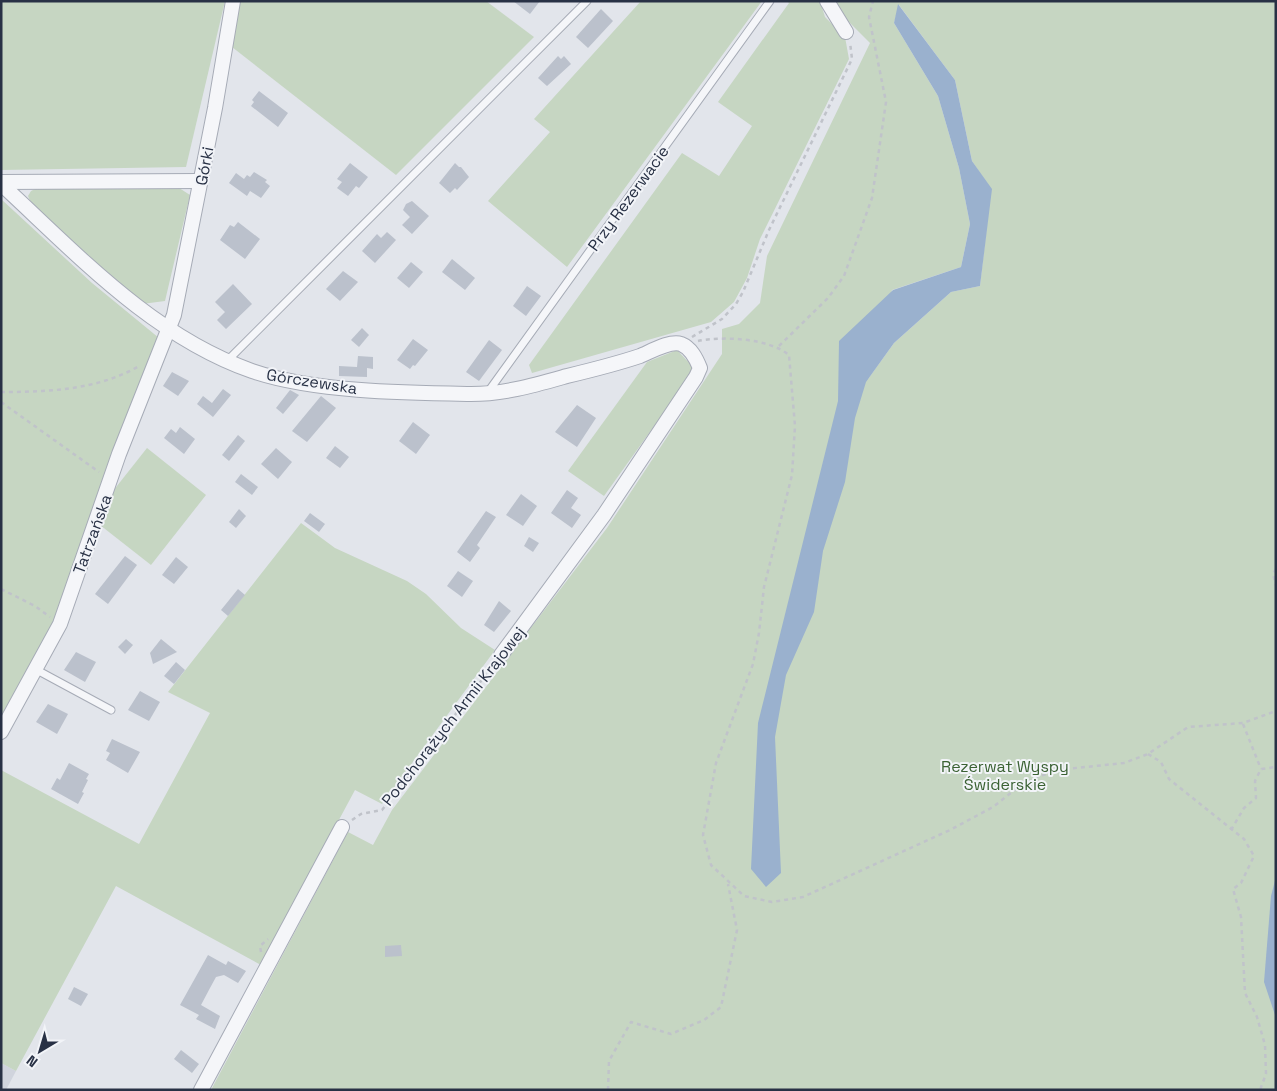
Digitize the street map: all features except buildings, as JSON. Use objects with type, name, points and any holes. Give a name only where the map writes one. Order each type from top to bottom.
[{"type":"street","name":"Górki","points":[[168,329],[174,315],[233,1]]},
{"type":"street","points":[[827,1],[846,32]]},
{"type":"street","points":[[1,183],[200,180]]},
{"type":"street","name":"Górczewska","points":[[1,183],[90,265],[168,329],[227,361],[271,377],[365,390],[486,394],[523,388],[625,361],[671,344],[680,344]]},
{"type":"street","name":"Tatrzańska","points":[[1,732],[60,624],[111,480],[168,329]]},
{"type":"street","name":"Podchorążych Armii Krajowej","points":[[501,655],[604,515],[696,377],[700,368],[696,358],[680,344]]},
{"type":"street","points":[[201,1090],[342,827]]},
{"type":"lane","points":[[227,361],[587,1]]},
{"type":"lane","name":"Przy Rezerwacie","points":[[486,394],[770,1]]},
{"type":"lane","points":[[35,668],[111,710]]},
{"type":"path","points":[[779,346],[828,298],[844,276],[872,198],[886,102],[869,17],[872,1]]},
{"type":"path","points":[[680,344],[722,319],[736,304],[743,292],[769,230],[852,59],[852,48],[846,32]]},
{"type":"path","points":[[680,344],[719,337],[779,346],[789,355],[795,426],[792,475],[764,587],[759,633],[752,664],[716,763],[704,835],[711,865],[744,896],[772,902],[803,897],[849,878],[896,853],[957,826],[993,807],[1017,788],[1039,776],[1066,769],[1124,763],[1148,754],[1188,727],[1243,724],[1276,711]]},
{"type":"path","points":[[1,392],[83,387],[138,367],[160,349]]},
{"type":"path","points":[[1,402],[111,480]]},
{"type":"path","points":[[1276,569],[1273,574],[1276,586]]},
{"type":"path","points":[[1,589],[35,606],[60,624]]},
{"type":"path","name":"Podchorążych Armii Krajowej","points":[[342,827],[362,814],[382,810],[501,655]]},
{"type":"path","points":[[1243,724],[1262,769]]},
{"type":"path","points":[[1148,754],[1161,762],[1169,779],[1244,839],[1254,856],[1241,883],[1233,889],[1241,917],[1245,993],[1257,1017],[1265,1045],[1266,1074],[1260,1090]]},
{"type":"path","points":[[1262,769],[1276,767]]},
{"type":"path","points":[[1232,830],[1244,808],[1256,798],[1255,781],[1262,769]]},
{"type":"path","points":[[608,1090],[609,1061],[631,1022],[671,1034],[704,1020],[721,1007],[737,930],[728,882]]},
{"type":"shaded area","points":[[1,1063],[16,1071],[6,1090],[1,1090]]},
{"type":"green space","points":[[1,1],[225,1],[186,167],[1,170]]},
{"type":"green space","points":[[240,1],[486,1],[534,37],[396,175],[232,47]]},
{"type":"green space","points":[[641,1],[762,1],[567,267],[488,201],[550,132],[534,119]]},
{"type":"green space","points":[[787,1],[820,1],[825,17],[845,37],[849,59],[760,239],[747,278],[734,302],[711,322],[532,373],[529,365],[682,153],[719,176],[752,126],[718,102],[789,3]]},
{"type":"green space","name":"Rezerwat Wyspy Świderskie","points":[[833,1],[1276,1],[1276,1090],[211,1090],[348,832],[373,845],[392,810],[607,528],[722,354],[722,329],[739,324],[760,303],[767,256],[870,43],[833,6]],"holes":[[[899,5],[955,80],[972,161],[991,189],[980,286],[951,292],[894,343],[868,379],[892,290],[961,267],[970,224],[959,168],[938,96],[894,23]]]},
{"type":"green space","points":[[176,186],[190,195],[165,301],[142,304],[61,236],[34,207],[28,196],[31,191],[37,188]]},
{"type":"green space","points":[[1,199],[92,283],[159,338],[53,626],[1,722]]},
{"type":"green space","points":[[677,350],[695,369],[604,496],[568,471],[647,362]]},
{"type":"green space","points":[[147,448],[206,495],[151,565],[100,525],[113,491]]},
{"type":"green space","points":[[301,523],[335,548],[407,581],[426,594],[461,628],[495,650],[382,804],[355,790],[261,965],[116,886],[16,1071],[1,1063],[1,770],[139,844],[210,713],[168,692]]},
{"type":"water","points":[[898,4],[955,80],[972,161],[992,189],[980,286],[951,292],[894,343],[866,382],[855,418],[845,482],[823,551],[814,612],[786,675],[775,737],[781,873],[766,887],[751,869],[758,723],[838,401],[839,341],[893,290],[961,267],[970,224],[959,168],[938,96],[894,23]]},
{"type":"water","points":[[1276,877],[1276,1018],[1264,982],[1271,896]]}]
